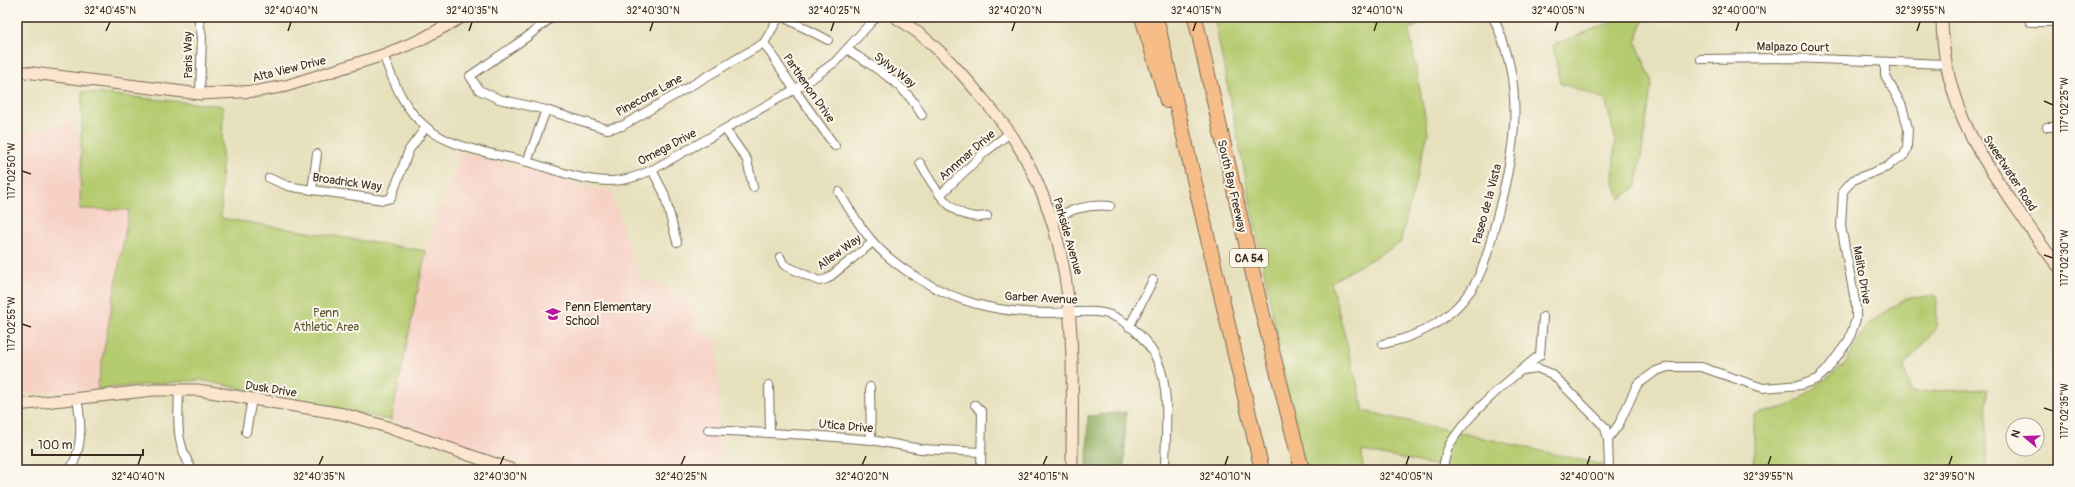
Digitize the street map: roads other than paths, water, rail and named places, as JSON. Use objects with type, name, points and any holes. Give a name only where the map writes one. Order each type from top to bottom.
[{"type":"highway","points":[[1142,17],[1202,213]]},
{"type":"highway","name":"CA 54","points":[[1156,17],[1262,470]]},
{"type":"highway","name":"South Bay Freeway","points":[[1195,17],[1253,275],[1302,470]]},
{"type":"highway","points":[[1202,45],[1203,17]]},
{"type":"street","name":"Paris Way","points":[[198,17],[202,37],[200,94]]},
{"type":"street","name":"Alta View Drive","points":[[17,71],[200,94],[258,91],[286,86],[383,55],[420,40],[462,17]]},
{"type":"street","name":"Pinecone Lane","points":[[552,17],[527,37],[470,76],[479,90],[499,99],[546,110],[607,129],[622,126],[764,43],[779,17]]},
{"type":"street","points":[[783,17],[828,40]]},
{"type":"street","name":"Omega Drive","points":[[383,55],[400,97],[426,127],[440,136],[464,146],[585,178],[612,181],[640,176],[652,170],[794,89],[835,62],[848,50],[876,17]]},
{"type":"street","name":"Parkside Avenue","points":[[895,17],[918,33],[949,59],[1010,133],[1025,158],[1044,197],[1052,219],[1067,281],[1072,346],[1072,470]]},
{"type":"street","name":"Paseo de la Vista","points":[[1383,344],[1418,334],[1449,314],[1472,289],[1489,246],[1509,173],[1515,126],[1514,95],[1509,65],[1493,17]]},
{"type":"street","name":"Sweetwater Road","points":[[1942,17],[1945,64],[1957,106],[1983,160],[2058,266]]},
{"type":"street","points":[[2030,22],[2058,22]]},
{"type":"street","name":"Parthenon Drive","points":[[764,43],[794,89],[835,146]]},
{"type":"street","name":"Sylvy Way","points":[[848,50],[897,84],[913,100],[922,115]]},
{"type":"street","name":"Malpazo Court","points":[[1700,59],[1792,58],[1885,63]]},
{"type":"street","points":[[1885,63],[1945,64]]},
{"type":"street","name":"Malito Drive","points":[[1608,439],[1619,424],[1637,385],[1656,371],[1676,366],[1701,367],[1762,388],[1801,385],[1811,382],[1826,371],[1839,355],[1854,329],[1856,306],[1841,226],[1843,191],[1853,180],[1887,167],[1895,160],[1904,156],[1907,148],[1908,128],[1902,106],[1885,74],[1885,63]]},
{"type":"street","points":[[527,162],[546,110]]},
{"type":"street","name":"Broadrick Way","points":[[269,178],[288,186],[312,190],[384,200],[391,198],[409,150],[426,127]]},
{"type":"street","points":[[2048,127],[2058,127]]},
{"type":"street","points":[[725,129],[747,160],[753,187]]},
{"type":"street","name":"Annmar Drive","points":[[940,195],[985,152],[1010,133]]},
{"type":"street","points":[[312,190],[317,154]]},
{"type":"street","points":[[920,163],[948,205],[967,216],[987,216]]},
{"type":"street","points":[[652,170],[664,193],[676,242]]},
{"type":"street","name":"Garber Avenue","points":[[839,192],[873,242],[923,281],[968,301],[1004,310],[1047,313],[1098,312],[1114,318],[1129,327],[1149,346],[1158,362],[1164,379],[1165,470]]},
{"type":"street","points":[[1052,219],[1067,212],[1099,205],[1110,206]]},
{"type":"street","name":"Allew Way","points":[[780,256],[784,265],[819,281],[827,279],[873,242]]},
{"type":"street","points":[[1129,327],[1153,280]]},
{"type":"street","points":[[1443,470],[1448,447],[1461,427],[1519,372],[1540,355],[1543,317]]},
{"type":"street","points":[[1519,372],[1537,368],[1552,374],[1605,427],[1608,439],[1609,470]]},
{"type":"street","points":[[769,385],[770,432]]},
{"type":"street","points":[[870,388],[871,440]]},
{"type":"street","name":"Dusk Drive","points":[[17,405],[154,390],[198,390],[343,414],[384,426],[513,470]]},
{"type":"street","points":[[179,390],[178,432],[184,455],[192,470]]},
{"type":"street","points":[[70,470],[76,458],[80,441],[80,413],[77,399]]},
{"type":"street","points":[[246,432],[252,399]]},
{"type":"street","points":[[975,405],[982,412],[981,470]]},
{"type":"street","name":"Utica Drive","points":[[708,430],[770,432],[871,440],[921,449],[981,452]]},
{"type":"place","name":"Penn Elementary School","points":[[553,314]]},
{"type":"park label","name":"Penn Athletic Area","points":[[326,320]]}]
